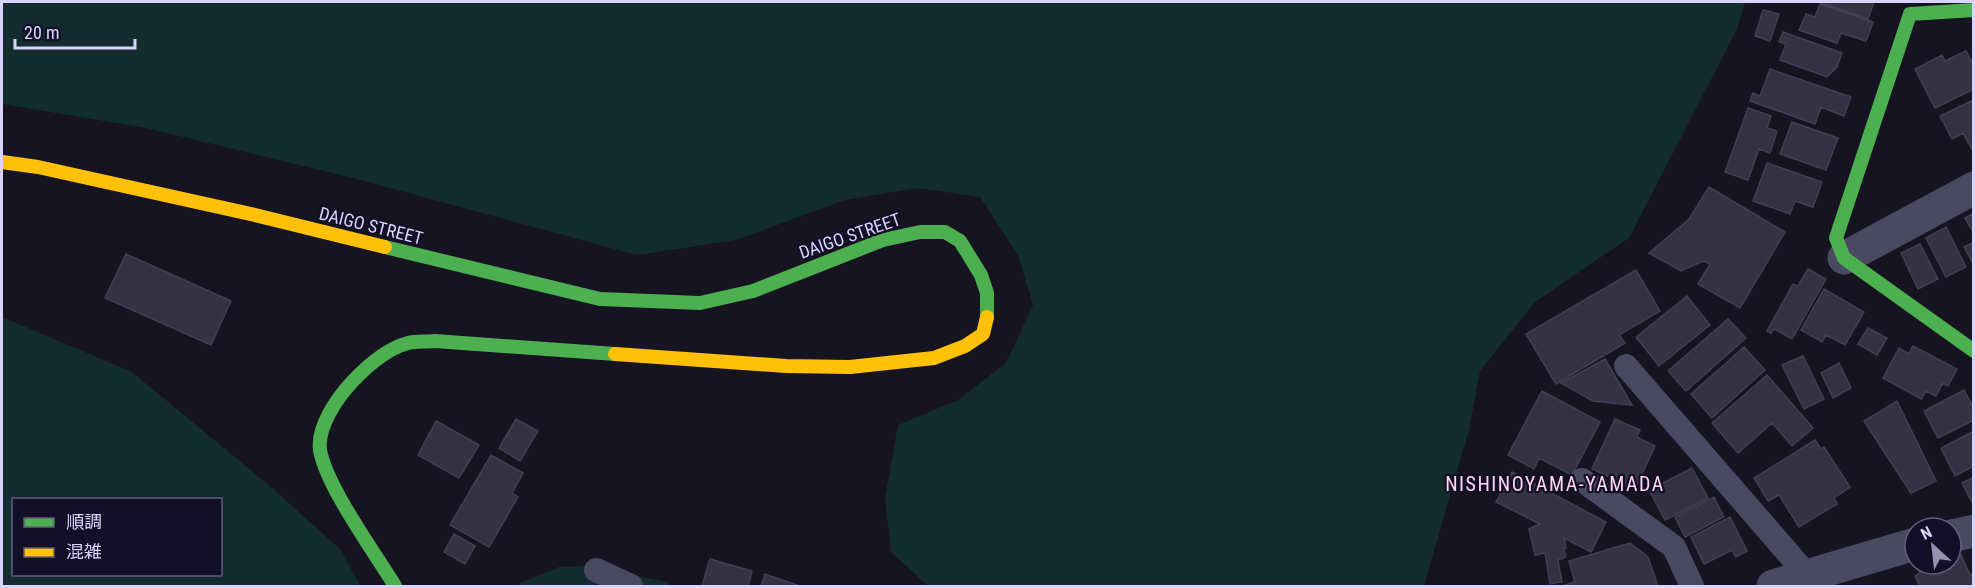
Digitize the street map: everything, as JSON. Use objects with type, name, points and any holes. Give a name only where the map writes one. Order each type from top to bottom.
[{"type":"main road","points":[[1974,10],[1910,14],[1836,238],[1844,258],[1974,351]]},
{"type":"main road","name":"DAIGO STREET","points":[[2,162],[38,167],[255,215],[600,298],[700,303],[753,291],[883,240],[920,232],[945,232],[960,241],[981,275],[987,293],[988,315],[983,334],[965,346],[934,358],[904,363],[850,367],[786,366],[435,342],[408,344],[386,353],[362,371],[340,395],[325,421],[320,449],[328,473],[343,502],[395,586]]},
{"type":"street","points":[[1844,258],[1974,188]]},
{"type":"street","points":[[1773,586],[1903,548]]},
{"type":"lane","points":[[1626,366],[1808,576]]},
{"type":"lane","points":[[1582,480],[1674,547],[1692,586]]},
{"type":"lane","points":[[596,570],[631,586]]},
{"type":"green space","points":[[2,2],[1745,2],[1737,29],[1629,238],[1535,302],[1480,371],[1469,430],[1424,586],[928,586],[891,552],[885,498],[898,425],[958,400],[1006,363],[1033,305],[1018,255],[980,197],[918,188],[845,200],[736,240],[637,255],[353,178],[146,128],[2,104]]},
{"type":"green space","points":[[2,317],[132,372],[270,486],[341,550],[360,586],[2,586]]},
{"type":"green space","points":[[587,566],[667,582],[671,586],[519,586],[520,583],[559,567]]},
{"type":"building","points":[[1819,2],[1874,2],[1868,19]]},
{"type":"building","points":[[1820,4],[1873,22],[1866,41],[1841,33],[1837,43],[1799,30],[1806,14],[1815,17]]},
{"type":"building","points":[[1763,10],[1779,14],[1770,41],[1755,36]]},
{"type":"building","points":[[1783,32],[1842,53],[1837,67],[1827,77],[1780,60],[1786,44],[1779,42]]},
{"type":"building","points":[[1966,51],[1974,66],[1974,89],[1935,108],[1915,69],[1942,55],[1945,61]]},
{"type":"building","points":[[1770,69],[1851,97],[1844,116],[1821,107],[1815,124],[1750,101],[1753,93],[1760,96]]},
{"type":"building","points":[[1971,101],[1974,106],[1974,153],[1963,133],[1952,139],[1940,116]]},
{"type":"building","points":[[1748,108],[1771,116],[1767,128],[1777,131],[1770,153],[1759,149],[1748,180],[1725,172]]},
{"type":"building","points":[[1792,122],[1838,138],[1826,170],[1780,154]]},
{"type":"building","points":[[1767,163],[1822,182],[1813,207],[1795,201],[1790,214],[1753,201]]},
{"type":"building","points":[[1709,187],[1785,232],[1740,308],[1698,284],[1710,264],[1703,261],[1681,271],[1649,253],[1689,219]]},
{"type":"building","points":[[1974,213],[1974,234],[1965,218]]},
{"type":"building","points":[[1946,227],[1966,267],[1946,277],[1926,238]]},
{"type":"building","points":[[1974,242],[1974,265],[1964,247]]},
{"type":"building","points":[[1920,244],[1938,279],[1918,289],[1901,253]]},
{"type":"building","points":[[126,254],[231,301],[211,345],[105,298]]},
{"type":"building","points":[[1808,269],[1826,279],[1792,339],[1774,329],[1771,333],[1767,331],[1793,284],[1798,286]]},
{"type":"building","points":[[1636,270],[1660,311],[1619,335],[1625,343],[1556,384],[1526,334]]},
{"type":"building","points":[[1824,289],[1864,312],[1845,345],[1826,335],[1822,342],[1801,330]]},
{"type":"building","points":[[1687,296],[1710,325],[1659,366],[1636,337]]},
{"type":"building","points":[[1728,319],[1746,338],[1686,391],[1668,371]]},
{"type":"building","points":[[1868,328],[1887,338],[1877,355],[1858,344]]},
{"type":"building","points":[[1913,346],[1957,369],[1948,386],[1943,383],[1936,396],[1926,391],[1921,399],[1883,378],[1899,348],[1909,354]]},
{"type":"building","points":[[1744,347],[1765,370],[1712,418],[1691,394]]},
{"type":"building","points":[[1803,356],[1824,399],[1804,409],[1782,365]]},
{"type":"building","points":[[1605,359],[1632,405],[1593,401],[1561,383]]},
{"type":"building","points":[[1839,363],[1851,388],[1833,398],[1821,373]]},
{"type":"building","points":[[1767,375],[1813,428],[1792,446],[1772,423],[1738,453],[1712,423]]},
{"type":"building","points":[[1964,390],[1974,409],[1974,420],[1938,438],[1924,411]]},
{"type":"building","points":[[1542,391],[1600,422],[1572,475],[1539,458],[1534,469],[1508,455]]},
{"type":"building","points":[[1897,401],[1936,481],[1911,493],[1864,421]]},
{"type":"building","points":[[516,419],[538,431],[520,461],[499,448]]},
{"type":"building","points":[[1615,419],[1640,430],[1637,437],[1655,446],[1635,489],[1592,469]]},
{"type":"building","points":[[436,421],[479,445],[459,478],[418,455]]},
{"type":"building","points":[[1974,431],[1974,466],[1955,476],[1941,448]]},
{"type":"building","points":[[1815,440],[1821,449],[1824,447],[1850,487],[1834,498],[1837,504],[1799,527],[1779,495],[1768,501],[1754,478]]},
{"type":"building","points":[[491,455],[523,473],[512,493],[518,497],[489,547],[450,525]]},
{"type":"building","points":[[1692,468],[1708,498],[1665,520],[1649,490]]},
{"type":"building","points":[[1512,472],[1606,522],[1591,552],[1564,538],[1566,557],[1558,560],[1562,582],[1550,584],[1545,553],[1535,555],[1529,529],[1540,524],[1496,502]]},
{"type":"building","points":[[1974,477],[1974,506],[1962,483]]},
{"type":"building","points":[[1714,497],[1724,517],[1685,537],[1675,517]]},
{"type":"building","points":[[1730,517],[1747,551],[1736,557],[1732,550],[1704,564],[1691,537]]},
{"type":"building","points":[[454,534],[475,546],[465,564],[444,552]]},
{"type":"building","points":[[1630,543],[1648,557],[1658,586],[1565,585],[1575,582],[1569,561]]},
{"type":"building","points":[[710,559],[752,571],[748,586],[702,586]]},
{"type":"building","points":[[1963,559],[1970,575],[1972,574],[1974,578],[1974,586],[1920,586],[1915,576],[1963,576]]},
{"type":"building","points":[[765,574],[797,585],[761,586]]},
{"type":"traffic: fast","points":[[1974,10],[1910,14],[1836,238],[1844,258],[1974,351]]},
{"type":"traffic: fast","points":[[385,247],[600,299],[700,303],[753,291],[883,240],[920,232],[945,232],[960,241],[981,275],[987,293],[987,317]]},
{"type":"traffic: fast","points":[[395,586],[331,482],[320,450],[325,423],[334,404],[352,382],[385,354],[414,342],[435,341],[615,354]]},
{"type":"traffic: slow","points":[[2,162],[38,167],[255,215],[385,247]]},
{"type":"traffic: slow","points":[[615,354],[786,366],[850,367],[934,358],[965,346],[983,334],[987,317]]},
{"type":"district","name":"NISHINOYAMA-YAMADA","points":[[1555,484]]}]
